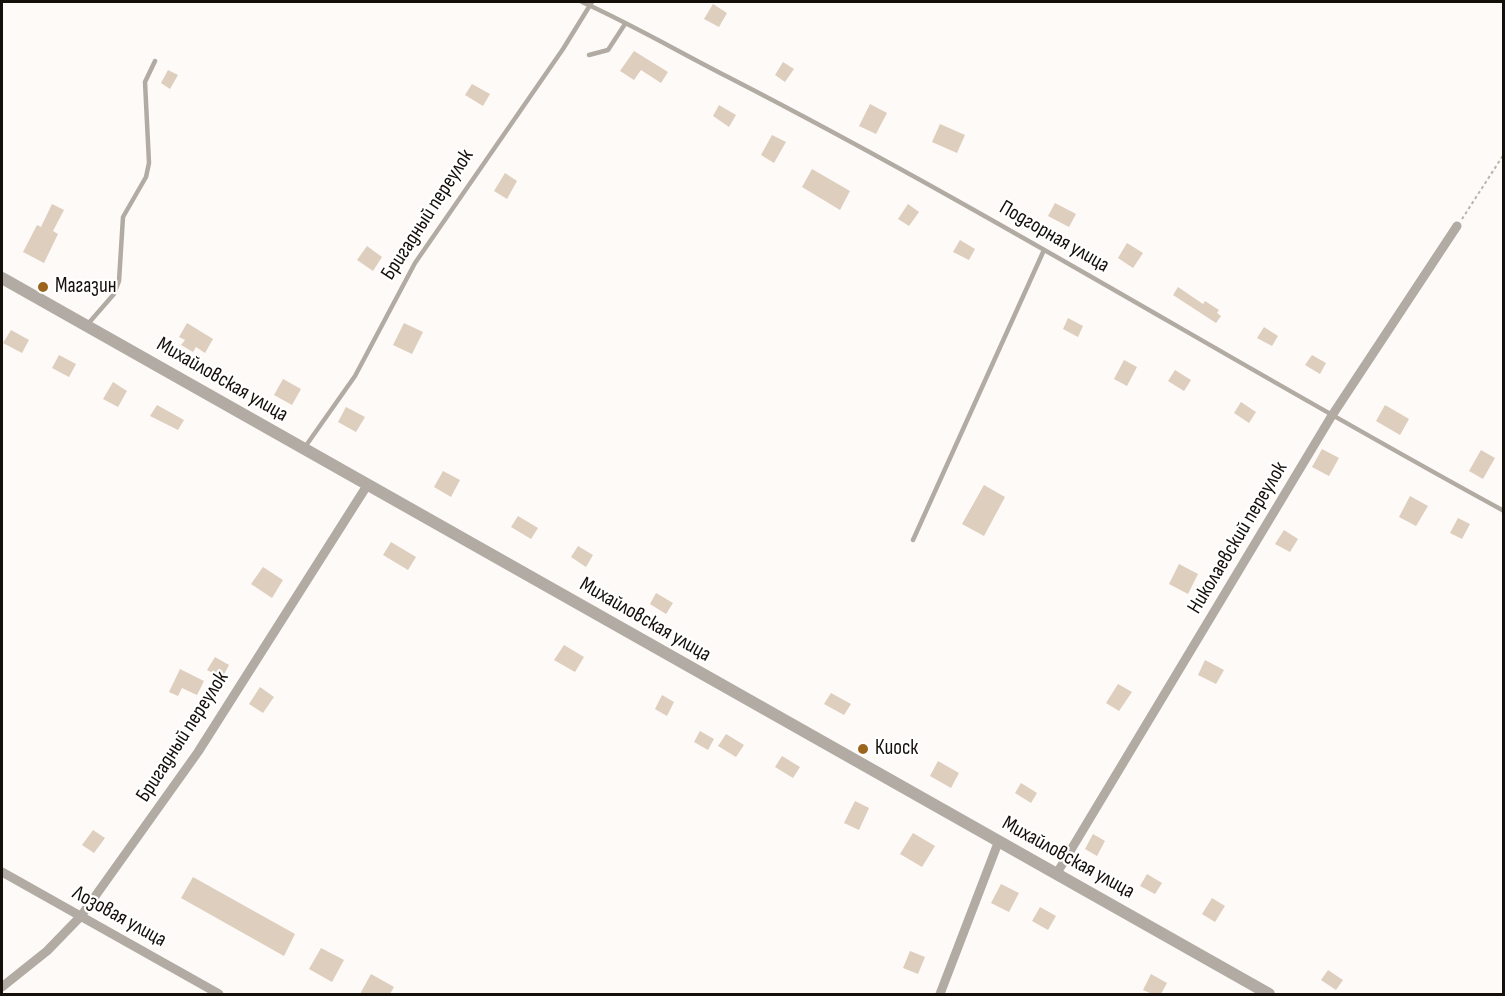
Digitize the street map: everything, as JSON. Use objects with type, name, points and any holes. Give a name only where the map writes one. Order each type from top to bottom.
[{"type":"street","name":"Николаевский переулок","points":[[1057,873],[1331,417],[1457,226]]},
{"type":"street","name":"Михайловская улица","points":[[2,279],[1269,994]]},
{"type":"street","name":"Бригадный переулок","points":[[2,987],[47,951],[81,916],[198,752],[368,484]]},
{"type":"street","points":[[940,994],[998,843]]},
{"type":"street","name":"Лозовая улица","points":[[2,872],[219,994]]},
{"type":"lane","name":"Подгорная улица","points":[[582,2],[591,3],[625,24],[819,124],[1044,250],[1331,417],[1503,511]]},
{"type":"lane","name":"Бригадный переулок","points":[[304,449],[355,376],[415,263],[563,49],[591,3]]},
{"type":"lane","points":[[589,55],[608,50],[625,24]]},
{"type":"lane","points":[[87,325],[114,294],[119,281],[123,217],[146,177],[149,163],[145,82],[155,61]]},
{"type":"lane","points":[[913,540],[1044,250]]},
{"type":"path","points":[[1457,226],[1503,154]]},
{"type":"building","points":[[713,4],[727,13],[719,27],[704,19]]},
{"type":"building","points":[[634,51],[668,72],[661,83],[641,70],[634,80],[620,71]]},
{"type":"building","points":[[783,62],[794,69],[785,82],[775,75]]},
{"type":"building","points":[[168,70],[178,75],[170,89],[161,83]]},
{"type":"building","points":[[472,84],[490,94],[483,106],[465,95]]},
{"type":"building","points":[[870,104],[887,113],[876,134],[859,126]]},
{"type":"building","points":[[719,105],[736,115],[729,127],[713,116]]},
{"type":"building","points":[[940,124],[965,135],[957,153],[932,142]]},
{"type":"building","points":[[772,135],[786,142],[774,163],[761,155]]},
{"type":"building","points":[[812,169],[850,191],[840,210],[802,187]]},
{"type":"building","points":[[505,173],[517,181],[507,199],[494,191]]},
{"type":"building","points":[[1055,203],[1076,214],[1069,227],[1048,216]]},
{"type":"building","points":[[52,204],[64,210],[53,231],[58,234],[44,263],[23,252],[37,225],[41,227]]},
{"type":"building","points":[[908,204],[919,212],[909,226],[898,219]]},
{"type":"building","points":[[960,240],[975,249],[969,260],[953,252]]},
{"type":"building","points":[[1127,243],[1143,253],[1133,268],[1118,258]]},
{"type":"building","points":[[367,246],[382,257],[373,271],[357,260]]},
{"type":"building","points":[[1178,287],[1203,304],[1205,301],[1219,310],[1217,313],[1221,316],[1216,323],[1173,295]]},
{"type":"building","points":[[1068,318],[1083,326],[1078,337],[1063,329]]},
{"type":"building","points":[[187,323],[213,339],[205,353],[196,347],[193,352],[181,345],[185,340],[179,337]]},
{"type":"building","points":[[404,323],[423,332],[412,354],[393,345]]},
{"type":"building","points":[[1264,327],[1278,336],[1272,346],[1257,338]]},
{"type":"building","points":[[11,330],[29,340],[22,353],[3,343]]},
{"type":"building","points":[[59,355],[76,364],[69,377],[52,368]]},
{"type":"building","points":[[1312,355],[1326,363],[1320,374],[1305,365]]},
{"type":"building","points":[[1124,360],[1137,367],[1127,386],[1114,379]]},
{"type":"building","points":[[1175,370],[1191,380],[1184,391],[1168,381]]},
{"type":"building","points":[[283,379],[301,389],[292,405],[274,395]]},
{"type":"building","points":[[113,382],[127,391],[118,407],[103,399]]},
{"type":"building","points":[[1241,402],[1256,412],[1249,423],[1234,413]]},
{"type":"building","points":[[157,405],[184,420],[178,430],[150,416]]},
{"type":"building","points":[[1385,405],[1409,419],[1400,435],[1376,421]]},
{"type":"building","points":[[346,407],[365,417],[356,432],[338,422]]},
{"type":"building","points":[[1322,449],[1339,458],[1329,476],[1312,467]]},
{"type":"building","points":[[1481,450],[1495,458],[1483,479],[1469,471]]},
{"type":"building","points":[[443,471],[460,480],[451,497],[434,487]]},
{"type":"building","points":[[984,485],[1005,497],[984,536],[962,524]]},
{"type":"building","points":[[1410,496],[1428,506],[1416,526],[1399,517]]},
{"type":"building","points":[[518,516],[538,528],[531,539],[511,527]]},
{"type":"building","points":[[1458,518],[1470,524],[1462,539],[1450,533]]},
{"type":"building","points":[[1284,530],[1298,539],[1290,552],[1275,544]]},
{"type":"building","points":[[391,542],[416,557],[408,570],[383,555]]},
{"type":"building","points":[[578,546],[593,555],[586,567],[571,557]]},
{"type":"building","points":[[1179,564],[1198,574],[1188,594],[1169,584]]},
{"type":"building","points":[[263,567],[283,580],[272,598],[251,584]]},
{"type":"building","points":[[656,593],[673,603],[666,614],[650,604]]},
{"type":"building","points":[[564,645],[584,657],[575,672],[554,660]]},
{"type":"building","points":[[215,657],[229,665],[222,678],[207,670]]},
{"type":"building","points":[[1205,660],[1224,670],[1216,684],[1198,675]]},
{"type":"building","points":[[180,669],[204,681],[197,695],[182,688],[178,696],[169,692]]},
{"type":"building","points":[[1118,684],[1132,692],[1119,711],[1106,703]]},
{"type":"building","points":[[260,687],[274,697],[263,713],[249,704]]},
{"type":"building","points":[[831,693],[851,704],[844,715],[824,704]]},
{"type":"building","points":[[662,695],[674,702],[667,716],[655,709]]},
{"type":"building","points":[[700,731],[714,739],[708,750],[694,742]]},
{"type":"building","points":[[726,734],[744,745],[736,757],[718,746]]},
{"type":"building","points":[[782,756],[800,767],[793,778],[775,767]]},
{"type":"building","points":[[938,761],[959,773],[951,788],[930,776]]},
{"type":"building","points":[[1021,783],[1037,793],[1031,803],[1015,793]]},
{"type":"building","points":[[855,801],[869,808],[859,830],[844,823]]},
{"type":"building","points":[[93,830],[105,838],[94,853],[82,845]]},
{"type":"building","points":[[913,833],[935,846],[922,867],[900,854]]},
{"type":"building","points":[[1093,834],[1105,841],[1097,856],[1085,849]]},
{"type":"building","points":[[1147,874],[1162,883],[1155,894],[1140,886]]},
{"type":"building","points":[[193,877],[295,934],[284,956],[181,898]]},
{"type":"building","points":[[1001,884],[1019,893],[1009,912],[991,903]]},
{"type":"building","points":[[1212,898],[1225,906],[1215,922],[1202,914]]},
{"type":"building","points":[[1040,907],[1056,916],[1048,930],[1032,921]]},
{"type":"building","points":[[321,948],[344,960],[332,982],[309,969]]},
{"type":"building","points":[[910,951],[925,957],[918,974],[903,968]]},
{"type":"building","points":[[1328,970],[1343,980],[1336,990],[1321,980]]},
{"type":"building","points":[[371,974],[394,987],[390,994],[360,994]]},
{"type":"building","points":[[1151,974],[1167,983],[1161,994],[1152,994],[1143,990]]},
{"type":"place","name":"Магазин","points":[[43,287]]},
{"type":"place","name":"Киоск","points":[[863,749]]}]
